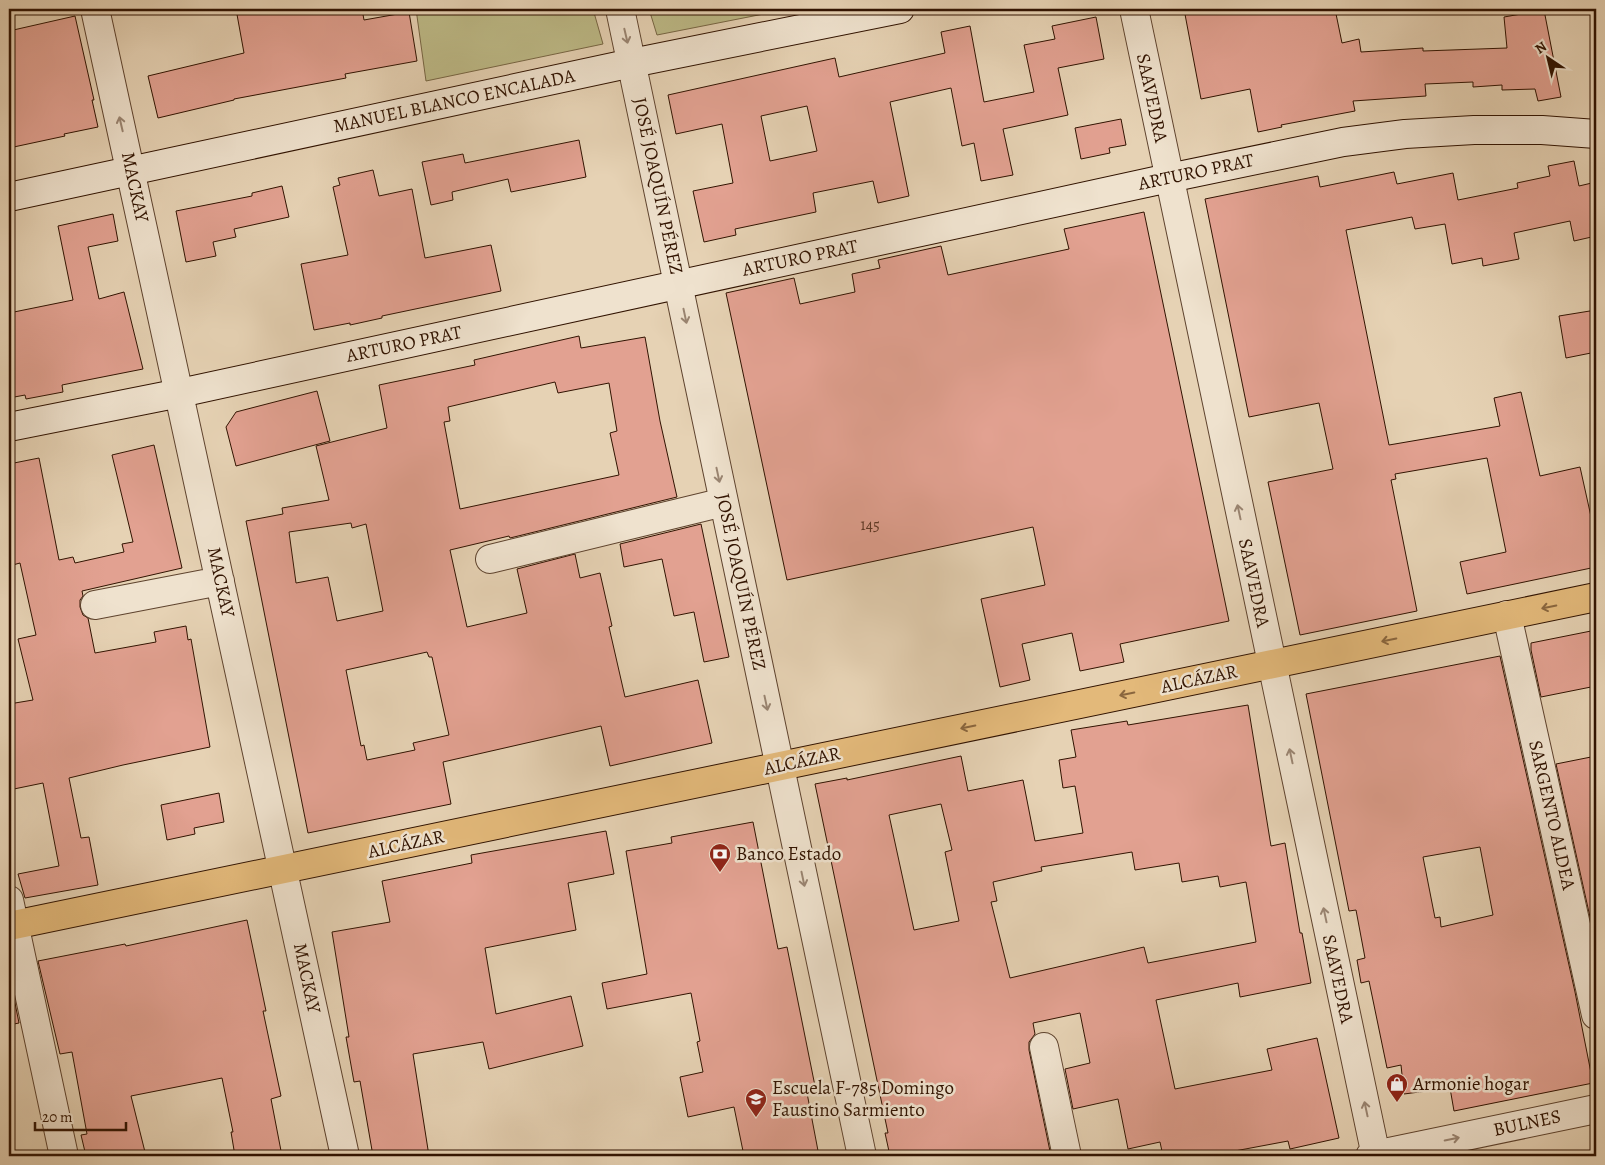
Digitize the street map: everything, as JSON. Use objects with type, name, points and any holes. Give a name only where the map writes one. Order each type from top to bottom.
[{"type":"main road","name":"ALCÁZAR","points":[[10,917],[283,869],[1596,597]]},
{"type":"street","name":"MACKAY","points":[[95,9],[132,171],[345,1156]]},
{"type":"street","name":"JOSÉ JOAQUÍN PÉREZ","points":[[620,9],[862,1156]]},
{"type":"street","name":"MANUEL BLANCO ENCALADA","points":[[9,197],[632,63],[900,9]]},
{"type":"street","name":"SAAVEDRA","points":[[1134,9],[1374,1156]]},
{"type":"street","name":"ARTURO PRAT","points":[[9,428],[180,393],[1169,178],[1343,142],[1405,134],[1474,130],[1542,130],[1596,134]]},
{"type":"street","points":[[490,559],[724,502]]},
{"type":"street","points":[[95,605],[220,581]]},
{"type":"street","name":"SARGENTO ALDEA","points":[[1507,615],[1596,1014]]},
{"type":"street","points":[[10,917],[64,1156]]},
{"type":"street","points":[[1044,1047],[1066,1156]]},
{"type":"street","name":"BULNES","points":[[1374,1156],[1596,1109]]},
{"type":"shaded area","points":[[416,9],[593,9],[603,44],[426,81]]},
{"type":"shaded area","points":[[649,9],[789,9],[657,35]]},
{"type":"building","points":[[236,9],[362,9],[364,20],[409,12],[417,61],[345,74],[346,78],[234,99],[158,118],[148,76],[244,53]]},
{"type":"building","points":[[1184,9],[1335,9],[1342,43],[1359,39],[1361,52],[1423,48],[1423,51],[1507,48],[1504,17],[1544,10],[1561,97],[1538,101],[1535,89],[1502,90],[1502,85],[1473,87],[1473,82],[1425,84],[1426,96],[1353,101],[1355,111],[1281,125],[1282,127],[1258,132],[1250,89],[1201,99]]},
{"type":"building","points":[[75,16],[94,100],[92,100],[98,127],[9,148],[9,31]]},
{"type":"building","points":[[1096,17],[1104,59],[1058,68],[1068,115],[1003,129],[1013,175],[981,181],[974,143],[962,146],[951,88],[890,102],[909,196],[878,203],[873,181],[813,193],[816,212],[735,229],[736,235],[704,242],[693,191],[733,183],[722,124],[676,134],[668,95],[835,58],[839,77],[945,53],[941,32],[970,26],[984,102],[1034,92],[1024,45],[1055,39],[1052,26]],"holes":[[[807,106],[817,151],[770,161],[761,116]]]},
{"type":"building","points":[[1121,119],[1126,145],[1109,148],[1110,153],[1081,159],[1075,128]]},
{"type":"building","points":[[579,140],[586,177],[511,192],[508,179],[452,192],[453,200],[431,205],[422,162],[463,154],[465,163]]},
{"type":"building","points":[[1574,161],[1579,186],[1596,182],[1596,236],[1574,241],[1570,221],[1514,233],[1519,259],[1483,266],[1482,258],[1452,264],[1445,224],[1415,229],[1412,217],[1346,230],[1389,445],[1500,426],[1494,398],[1521,392],[1540,476],[1580,467],[1596,539],[1596,567],[1467,594],[1460,562],[1506,552],[1487,458],[1395,474],[1396,479],[1391,480],[1417,611],[1300,635],[1268,482],[1333,469],[1319,403],[1249,417],[1205,199],[1318,176],[1320,187],[1394,172],[1397,184],[1453,173],[1458,200],[1518,188],[1517,183],[1550,176],[1548,166]]},
{"type":"building","points":[[373,170],[379,196],[412,189],[425,258],[491,245],[501,291],[382,316],[382,318],[350,325],[350,323],[314,330],[301,264],[348,255],[333,187],[340,185],[338,178]]},
{"type":"building","points":[[282,186],[289,217],[234,229],[236,237],[213,242],[216,256],[186,262],[176,211],[252,196],[252,193]]},
{"type":"building","points":[[1144,212],[1229,621],[1120,644],[1124,662],[1080,671],[1072,633],[1022,644],[1030,680],[1000,687],[981,599],[1045,585],[1033,527],[787,580],[726,293],[794,278],[800,304],[855,292],[852,274],[880,268],[878,260],[941,246],[948,275],[1069,249],[1064,229]]},
{"type":"building","points":[[113,214],[118,241],[88,247],[99,299],[124,292],[143,369],[62,385],[63,392],[26,399],[25,395],[9,398],[9,313],[73,300],[58,226]]},
{"type":"building","points":[[1596,310],[1596,352],[1566,358],[1559,316]]},
{"type":"building","points":[[579,336],[581,348],[645,337],[660,421],[677,497],[510,538],[509,536],[450,550],[467,627],[527,613],[517,569],[575,554],[580,578],[600,573],[612,626],[609,627],[625,697],[698,680],[712,743],[610,766],[601,726],[443,762],[451,804],[308,833],[246,521],[283,514],[282,508],[329,500],[316,446],[387,428],[379,385],[475,365],[474,360]],"holes":[[[555,382],[558,393],[609,383],[617,431],[610,433],[619,475],[460,509],[444,422],[450,421],[448,407]],[[351,523],[352,528],[366,524],[383,611],[337,621],[328,577],[296,583],[289,532]],[[427,652],[429,657],[432,657],[449,735],[413,743],[415,750],[367,760],[364,745],[361,746],[346,670]]]},
{"type":"building","points":[[317,391],[330,441],[236,466],[226,427],[236,412]]},
{"type":"building","points":[[154,445],[182,568],[82,591],[83,596],[80,600],[80,607],[83,615],[88,618],[95,653],[156,642],[154,632],[186,626],[188,640],[191,639],[210,747],[69,778],[81,838],[89,837],[98,885],[25,898],[18,874],[59,866],[43,783],[9,790],[9,704],[33,700],[18,639],[36,635],[20,563],[9,566],[9,464],[39,458],[59,560],[73,557],[75,563],[124,552],[122,544],[133,542],[112,455]]},
{"type":"building","points":[[701,524],[729,657],[704,662],[694,612],[674,616],[662,559],[624,567],[620,544]]},
{"type":"building","points":[[1596,630],[1596,686],[1541,697],[1531,643]]},
{"type":"building","points":[[1500,656],[1575,992],[1593,1083],[1454,1111],[1450,1088],[1404,1094],[1401,1065],[1387,1068],[1369,981],[1361,983],[1357,960],[1365,958],[1356,910],[1349,911],[1306,694]],"holes":[[[1480,847],[1493,915],[1441,927],[1440,917],[1435,918],[1423,857]]]},
{"type":"building","points":[[1248,705],[1271,846],[1285,843],[1300,933],[1302,933],[1311,983],[1240,997],[1238,983],[1156,1000],[1175,1089],[1272,1070],[1267,1049],[1317,1038],[1339,1138],[1290,1149],[1288,1141],[1208,1156],[1163,1156],[1160,1142],[1128,1149],[1118,1099],[1073,1109],[1065,1069],[1090,1063],[1080,1013],[1033,1023],[1035,1034],[1029,1042],[1029,1050],[1051,1156],[890,1156],[885,1133],[888,1133],[815,784],[847,778],[847,780],[961,756],[968,791],[1023,780],[1035,841],[1083,833],[1075,786],[1063,788],[1059,760],[1076,757],[1071,730],[1127,721],[1128,725]],"holes":[[[941,804],[952,850],[945,852],[959,921],[914,930],[889,815]],[[1132,852],[1135,870],[1179,863],[1182,882],[1218,876],[1220,887],[1246,882],[1256,942],[1148,963],[1144,947],[1010,978],[991,902],[997,901],[993,882],[1042,871],[1041,867]]]},
{"type":"building","points":[[1596,756],[1596,944],[1556,764]]},
{"type":"building","points":[[219,793],[224,822],[194,828],[195,834],[167,840],[161,805]]},
{"type":"building","points":[[753,822],[778,949],[787,947],[816,1091],[807,1093],[819,1156],[744,1156],[734,1107],[688,1117],[680,1077],[703,1072],[697,1042],[700,1041],[691,993],[607,1009],[602,983],[647,974],[626,851],[672,843],[671,837]]},
{"type":"building","points":[[606,831],[614,874],[568,883],[576,930],[485,948],[496,1014],[571,996],[583,1046],[489,1069],[483,1042],[413,1054],[429,1156],[373,1156],[360,1081],[354,1082],[346,1037],[349,1037],[332,932],[390,922],[382,881],[472,863],[471,855]]},
{"type":"building","points":[[247,920],[266,1011],[263,1011],[281,1096],[271,1099],[282,1156],[235,1156],[231,1132],[233,1132],[222,1078],[131,1096],[146,1156],[86,1156],[81,1135],[87,1134],[72,1052],[60,1054],[38,961],[125,944],[126,946]]},
{"type":"building","points":[[9,973],[19,1023],[9,1025]]},
{"type":"place","name":"Banco Estado","points":[[720,873]]},
{"type":"place","name":"Armonie hogar","points":[[1397,1103]]},
{"type":"place","name":"Escuela F-785 Domingo Faustino Sarmiento","points":[[756,1118]]}]
